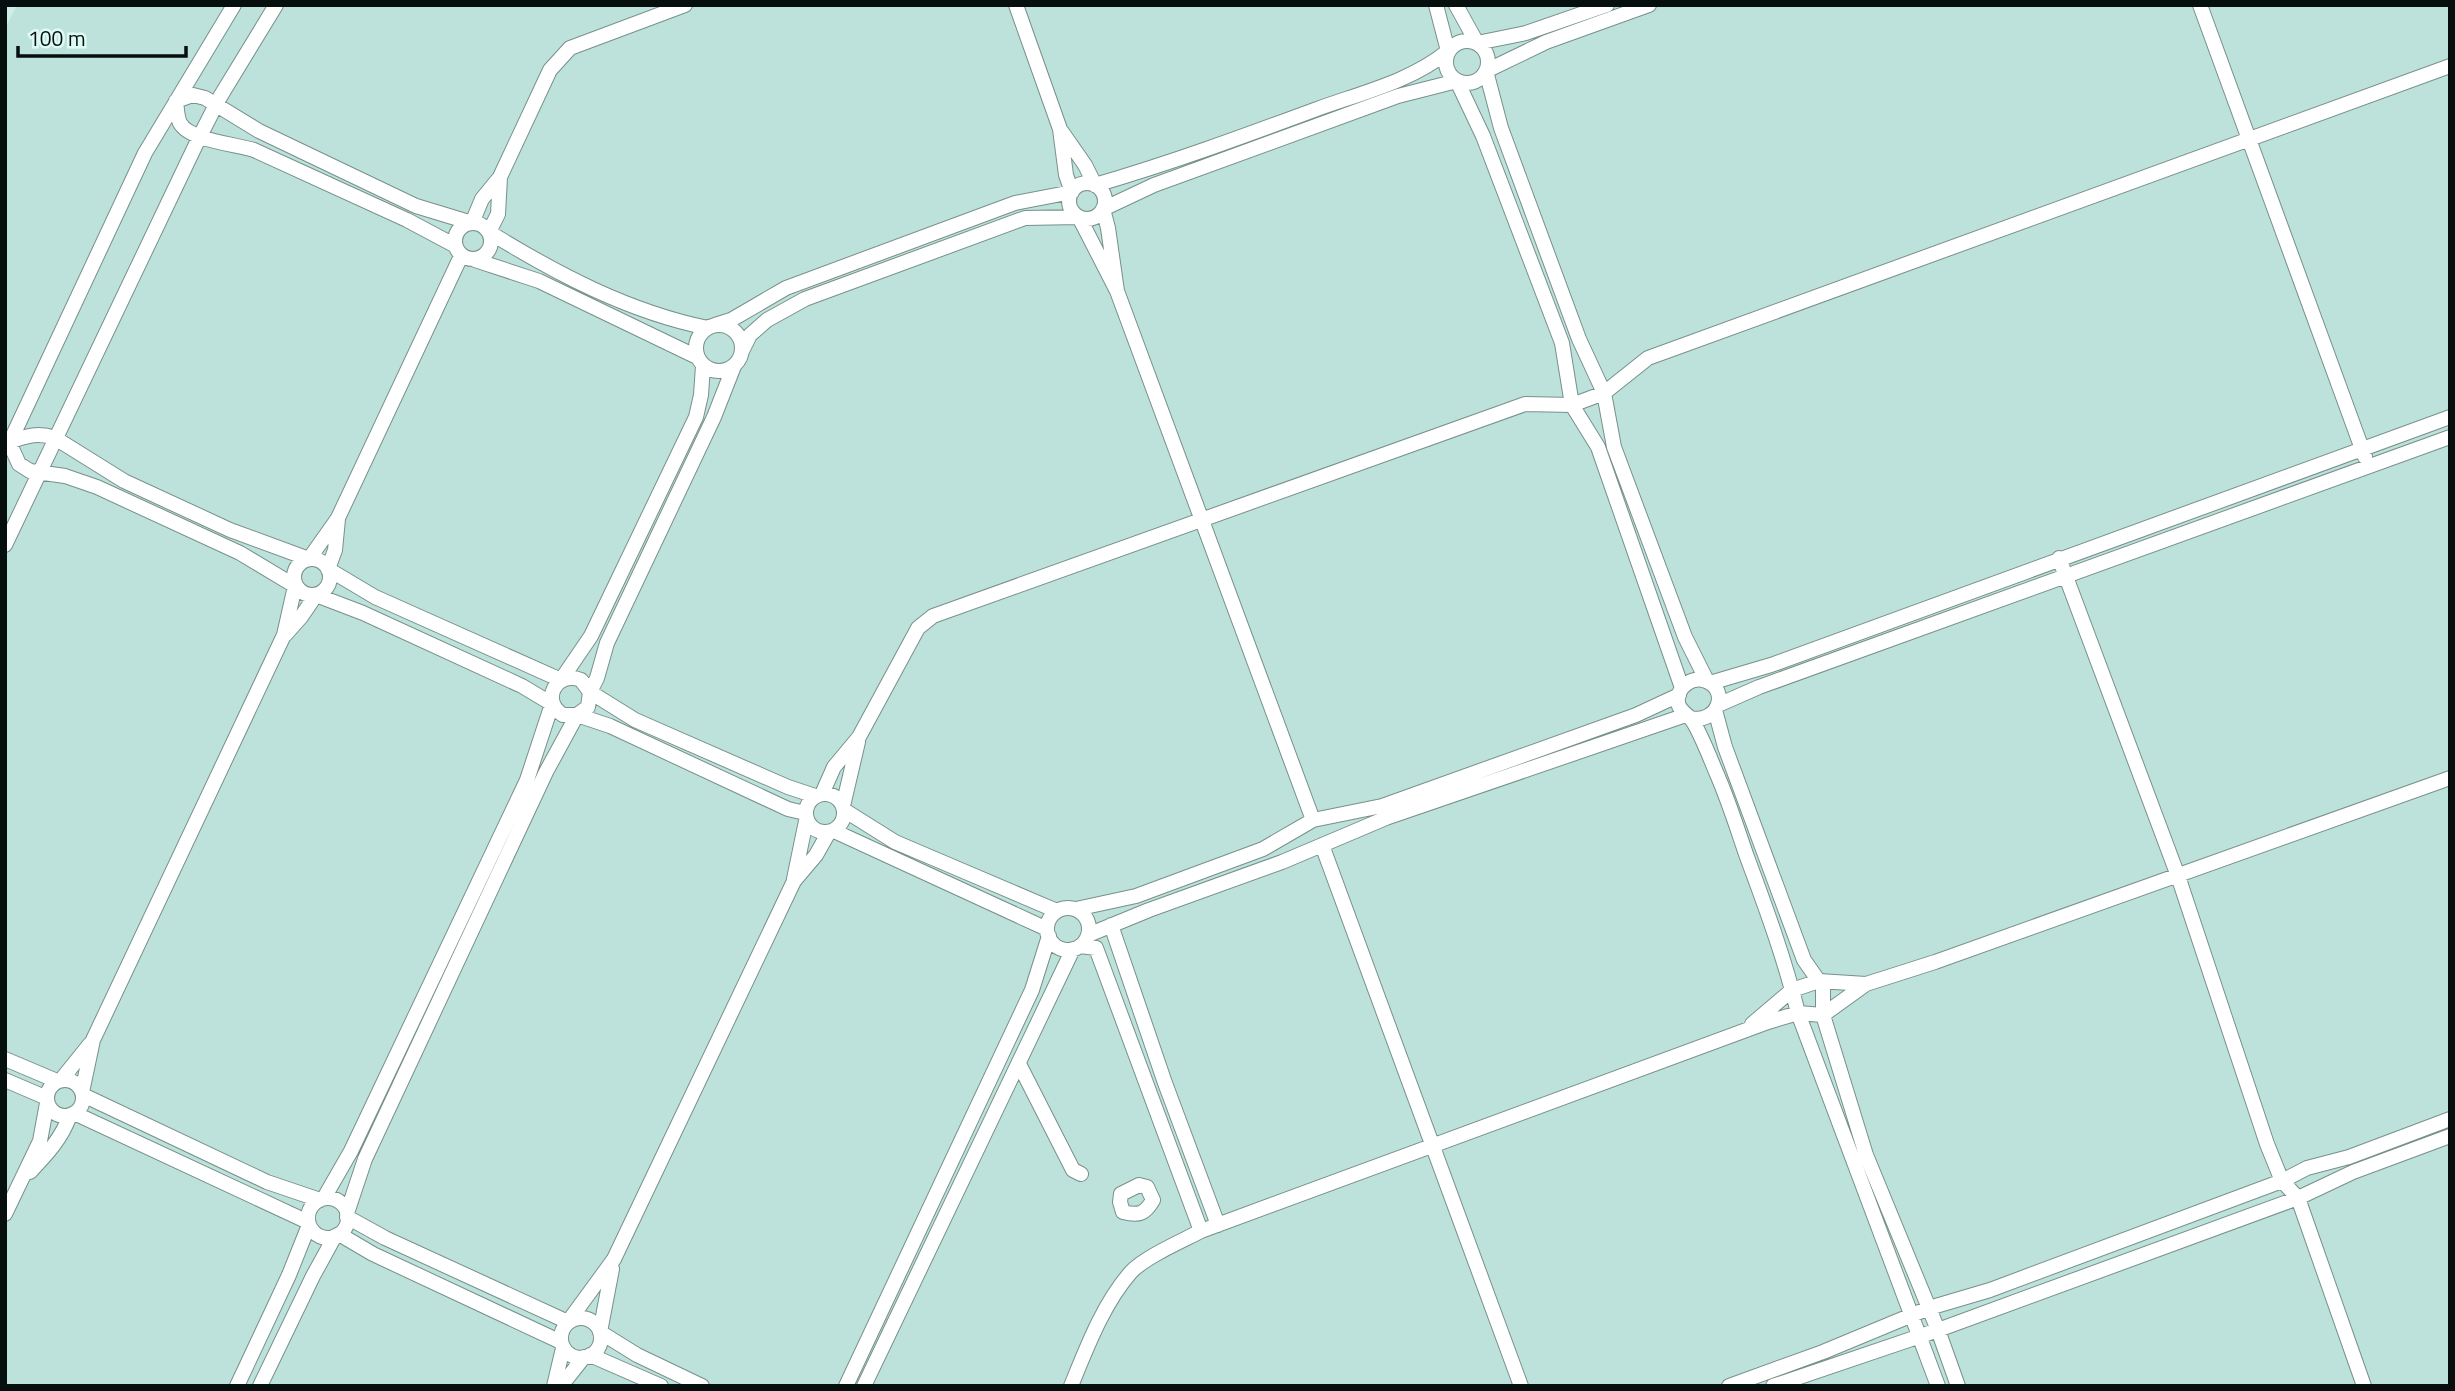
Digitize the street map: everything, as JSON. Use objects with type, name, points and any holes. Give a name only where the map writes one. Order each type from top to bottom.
[{"type":"street","points":[[7,446],[145,153],[234,5]]},
{"type":"street","points":[[5,545],[199,138],[276,5]]},
{"type":"street","points":[[5,1214],[40,1141],[49,1088],[59,1081],[93,1040],[284,635],[295,586],[296,568],[309,559],[338,518],[463,253],[458,229],[472,223],[482,199],[500,177],[550,70],[570,48],[685,5]]},
{"type":"street","points":[[1016,5],[1060,129],[1066,175],[1072,192]]},
{"type":"street","points":[[1436,5],[1448,51],[1445,57],[1447,72],[1457,81],[1483,136],[1562,344],[1572,405],[1598,447],[1681,691],[1678,704],[1688,717],[1716,771],[1785,961],[1798,1013],[1938,1386]]},
{"type":"street","points":[[1456,5],[1477,43],[1486,52],[1486,71],[1501,128],[1578,339],[1604,393],[1614,447],[1685,637],[1718,694],[1717,708],[1725,747],[1804,961],[1824,988],[1823,1015],[1866,1155],[1938,1330],[1958,1386]]},
{"type":"street","points":[[1313,820],[1117,292],[1079,217],[1071,209],[1069,203],[1072,192],[1079,185],[1095,185],[1161,166],[1397,80],[1436,61],[1463,41],[1477,43],[1526,33],[1607,5]]},
{"type":"street","points":[[237,1386],[289,1275],[309,1224],[309,1210],[322,1199],[422,1019],[527,796],[577,715],[588,707],[590,692],[607,643],[750,335],[767,320],[805,299],[1025,218],[1094,218],[1103,209],[1154,186],[1398,96],[1457,81],[1475,82],[1486,71],[1546,42],[1649,5]]},
{"type":"street","points":[[2200,5],[2368,466]]},
{"type":"street","points":[[794,881],[808,803],[819,795],[834,767],[859,737],[918,628],[933,616],[1525,404],[1572,405],[1604,393],[1648,358],[2450,66]]},
{"type":"street","points":[[176,101],[193,95],[217,104],[259,131],[416,206],[485,227],[539,263],[629,305],[670,320],[731,328],[742,342],[742,351]]},
{"type":"street","points":[[176,101],[178,121],[185,130],[199,138],[229,142],[254,150],[407,220],[463,253],[539,281],[718,372],[734,366]]},
{"type":"street","points":[[1060,129],[1085,165],[1095,185],[1103,193],[1103,209],[1117,292]]},
{"type":"street","points":[[463,253],[481,258],[489,249],[489,232],[498,214],[500,177]]},
{"type":"street","points":[[527,796],[552,704],[552,690],[591,636],[696,417],[701,395],[697,340],[711,326],[731,320],[786,288],[1015,203],[1072,192]]},
{"type":"street","points":[[621,321],[629,305]]},
{"type":"street","points":[[7,446],[19,464],[38,474],[65,476],[97,487],[240,553],[307,595],[316,595],[363,613],[510,680],[552,704],[563,715],[577,715],[610,726],[806,817],[818,832],[832,832],[1048,932],[1056,946],[1068,950],[1111,925],[1322,845],[1636,715],[1681,691],[1693,680],[1709,682],[1770,665],[2450,417]]},
{"type":"street","points":[[7,446],[30,434],[44,434],[55,438],[124,481],[230,530],[321,561],[328,569],[375,597],[561,680],[581,680],[590,692],[635,720],[788,787],[834,796],[844,808],[895,842],[1057,911]]},
{"type":"street","points":[[846,1386],[1032,990],[1052,916],[1057,911],[1136,896],[1263,849],[1313,820],[1463,785],[1688,717],[1702,719],[1717,708],[1759,687],[2450,437]]},
{"type":"street","points":[[284,635],[316,595],[329,585],[331,579],[328,569],[335,550],[338,518]]},
{"type":"street","points":[[2059,558],[2178,876],[2267,1143],[2282,1181],[2298,1198],[2364,1386]]},
{"type":"street","points":[[1841,639],[1847,655]]},
{"type":"street","points":[[554,1386],[562,1345],[562,1330],[614,1259],[794,881],[843,822],[859,737]]},
{"type":"street","points":[[1071,1386],[1090,1339],[1132,1270],[1201,1231],[1798,1013],[1823,1015],[1866,984],[2450,778]]},
{"type":"street","points":[[1322,845],[1521,1385]]},
{"type":"street","points":[[1752,871],[1769,865]]},
{"type":"street","points":[[864,1386],[1080,943],[1088,923],[1076,909]]},
{"type":"street","points":[[1111,925],[1218,1225]]},
{"type":"street","points":[[1080,943],[1096,948],[1201,1231]]},
{"type":"street","points":[[1744,1032],[1793,990],[1819,981],[1866,984]]},
{"type":"street","points":[[260,1386],[313,1276],[347,1223],[347,1215],[365,1159],[422,1019]]},
{"type":"street","points":[[22,1180],[49,1152],[65,1130],[72,1114],[81,1106],[93,1040]]},
{"type":"street","points":[[5,1059],[59,1081],[76,1084],[83,1094],[267,1182],[340,1203],[347,1215],[385,1238],[568,1322],[582,1318],[589,1320],[595,1323],[600,1332],[637,1355],[702,1386]]},
{"type":"street","points":[[1019,1065],[1073,1170],[1081,1174]]},
{"type":"street","points":[[5,1080],[47,1100],[54,1112],[65,1116],[72,1114],[309,1224],[320,1236],[337,1235],[562,1345],[573,1356],[587,1356],[661,1386]]},
{"type":"street","points":[[1729,1386],[1823,1352],[1929,1308],[1990,1290],[2282,1181],[2308,1167],[2349,1157],[2450,1119]]},
{"type":"street","points":[[366,1120],[380,1127]]},
{"type":"street","points":[[1773,1386],[1938,1330],[2298,1198],[2353,1172],[2450,1136]]},
{"type":"street","points":[[561,1386],[600,1343],[614,1259]]},
{"type":"street","points":[[887,1297],[904,1304]]},
{"type":"shaded area","points":[[17,5],[2450,5],[2450,1386],[5,1386],[5,29]]}]
